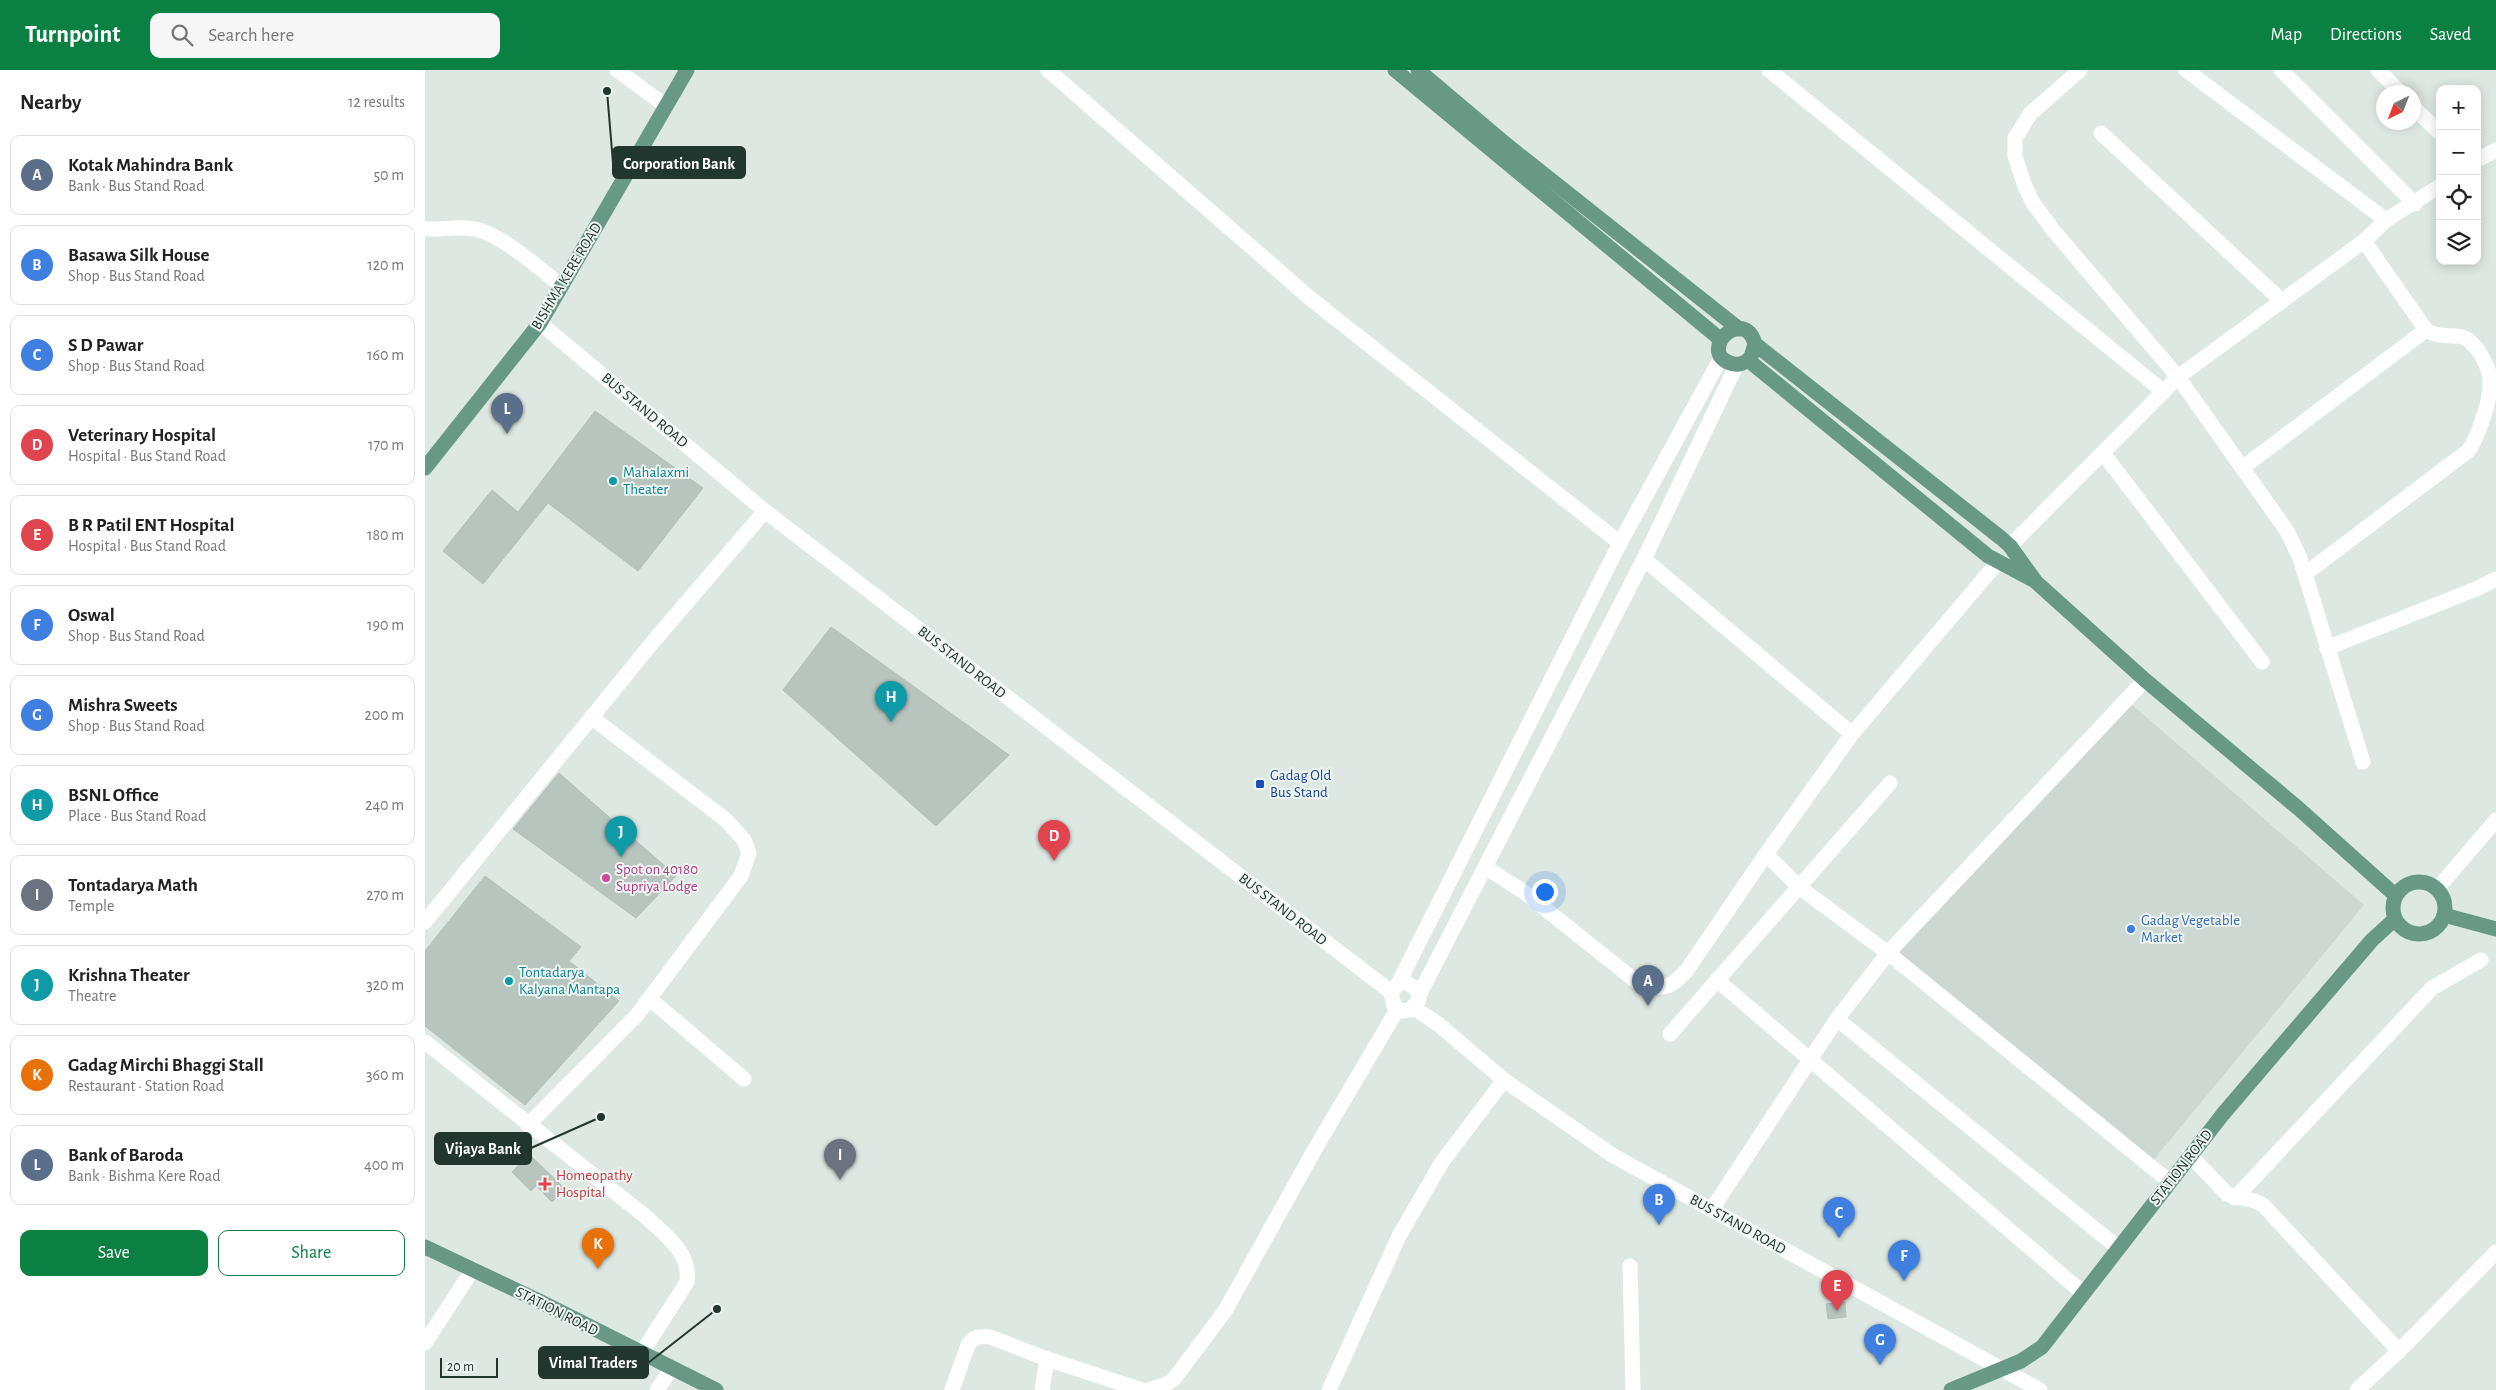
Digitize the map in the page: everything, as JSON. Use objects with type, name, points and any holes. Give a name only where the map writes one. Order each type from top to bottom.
[{"type":"main road","name":"BISHMA KERE ROAD","points":[[425,468],[540,323],[687,70]]},
{"type":"main road","points":[[1395,70],[1720,339]]},
{"type":"main road","points":[[1418,70],[1508,146],[1739,329],[1749,334],[1755,344],[2011,546],[2036,582],[2145,680],[2298,808],[2395,895]]},
{"type":"main road","points":[[1739,329],[1728,331],[1720,339],[1719,351],[1722,356],[1731,364],[1743,362],[1753,353],[1755,344]]},
{"type":"main road","points":[[1743,362],[1998,562],[2036,582]]},
{"type":"main road","points":[[2420,881],[2429,883],[2437,889],[2445,906],[2444,915],[2434,929],[2417,934],[2401,927],[2395,919],[2393,903],[2395,895],[2409,884],[2420,881]]},
{"type":"main road","points":[[2444,915],[2496,929]]},
{"type":"main road","name":"STATION ROAD","points":[[1951,1390],[2000,1370],[2042,1347],[2117,1248],[2223,1114],[2371,940],[2395,919]]},
{"type":"main road","name":"STATION ROAD","points":[[425,1247],[716,1390]]},
{"type":"street","points":[[617,70],[666,106]]},
{"type":"street","points":[[1048,70],[1311,299],[1620,543]]},
{"type":"street","points":[[1769,70],[2164,392]]},
{"type":"street","points":[[2080,70],[2030,114],[2015,138],[2015,156],[2024,184],[2033,203],[2053,230],[2178,377],[2287,531],[2300,558],[2363,762]]},
{"type":"street","points":[[2186,70],[2386,220]]},
{"type":"street","points":[[2281,70],[2415,204]]},
{"type":"street","points":[[2388,73],[2396,85]]},
{"type":"street","points":[[2421,115],[2437,130]]},
{"type":"street","points":[[2101,133],[2282,301]]},
{"type":"street","points":[[2481,158],[2496,150]]},
{"type":"street","points":[[2011,546],[2178,377],[2364,241],[2386,220],[2415,204],[2436,189]]},
{"type":"street","points":[[425,229],[462,228],[478,230],[496,238],[561,285]]},
{"type":"street","points":[[2305,574],[2468,451],[2476,441],[2491,384],[2486,364],[2473,344],[2465,338],[2435,336],[2426,330],[2364,241]]},
{"type":"street","name":"BUS STAND ROAD","points":[[540,323],[765,511],[1395,988]]},
{"type":"street","points":[[2242,468],[2426,330]]},
{"type":"street","points":[[1722,356],[1620,543],[1395,988],[1391,1002],[1397,1010],[1406,1011],[1417,1002],[1743,362]]},
{"type":"street","points":[[2103,453],[2262,662]]},
{"type":"street","points":[[425,922],[591,717],[765,511]]},
{"type":"street","points":[[1644,559],[1852,734]]},
{"type":"street","points":[[1485,867],[1525,892],[1642,986],[1659,989],[1675,984],[1687,970],[1766,854],[1852,734],[1998,562]]},
{"type":"street","points":[[2327,648],[2477,590],[2496,579]]},
{"type":"street","points":[[1712,1209],[1837,1019],[1888,953],[2145,680]]},
{"type":"street","points":[[528,1125],[637,1015],[650,999],[741,876],[749,853],[743,840],[726,820],[591,717]]},
{"type":"street","points":[[1670,1034],[1890,783]]},
{"type":"street","points":[[2437,889],[2496,820]]},
{"type":"street","points":[[1766,854],[1799,887],[1888,953],[2170,1182]]},
{"type":"street","points":[[2235,1198],[2432,988],[2481,960]]},
{"type":"street","points":[[1717,980],[2083,1293]]},
{"type":"street","points":[[1395,988],[1405,982],[1412,984],[1417,1002]]},
{"type":"street","points":[[650,999],[744,1079]]},
{"type":"street","name":"BUS STAND ROAD","points":[[1417,1002],[1438,1024],[1504,1080],[1612,1155],[2000,1370],[2040,1390]]},
{"type":"street","points":[[1148,1390],[1165,1385],[1174,1379],[1225,1311],[1315,1149],[1397,1010]]},
{"type":"street","points":[[1837,1019],[2117,1248]]},
{"type":"street","points":[[425,1042],[645,1216],[676,1246],[686,1259],[689,1271],[687,1282],[641,1354]]},
{"type":"street","points":[[1329,1390],[1399,1236],[1442,1162],[1504,1080]]},
{"type":"street","points":[[2190,1155],[2218,1187],[2235,1198],[2246,1197],[2263,1205],[2399,1351]]},
{"type":"street","points":[[2357,1390],[2399,1351],[2496,1252]]},
{"type":"street","points":[[1631,1266],[1633,1390]]},
{"type":"street","points":[[425,1343],[473,1269]]},
{"type":"street","points":[[952,1390],[961,1359],[972,1339],[990,1337],[1047,1359],[1142,1390]]},
{"type":"street","points":[[1042,1390],[1047,1359]]},
{"type":"street","points":[[657,1390],[672,1368]]},
{"type":"shaded area","name":"Gadag Vegetable Market","points":[[2131,704],[2364,905],[2151,1163],[1896,952]]},
{"type":"building","name":"Mahalaxmi Theater","points":[[595,411],[703,488],[638,571],[548,503],[483,584],[443,551],[492,490],[518,512]]},
{"type":"building","points":[[831,627],[1009,755],[936,826],[783,690]]},
{"type":"building","points":[[559,773],[676,876],[636,918],[513,829]]},
{"type":"building","name":"Tontadarya Kalyana Mantapa","points":[[485,876],[581,947],[569,961],[619,1001],[525,1105],[425,1026],[425,951]]},
{"type":"building","points":[[529,1154],[565,1189],[552,1202],[536,1186],[531,1191],[512,1172]]},
{"type":"building","points":[[1845,1302],[1846,1317],[1828,1319],[1826,1304]]},
{"type":"place","name":"Corporation Bank","points":[[607,91]]},
{"type":"place","name":"Bank of Baroda","points":[[507,434]]},
{"type":"place","name":"Mahalaxmi Theater","points":[[613,481]]},
{"type":"place","name":"BSNL Office","points":[[891,722]]},
{"type":"place","name":"Gadag Old Bus Stand","points":[[1260,784]]},
{"type":"place","name":"Krishna Theater","points":[[621,857]]},
{"type":"place","name":"Veterinary Hospital","points":[[1054,861]]},
{"type":"place","name":"Spot on 40180 Supriya Lodge","points":[[606,878]]},
{"type":"place","name":"Gadag Vegetable Market","points":[[2131,929]]},
{"type":"place","name":"Tontadarya Kalyana Mantapa","points":[[509,981]]},
{"type":"place","name":"Kotak Mahindra Bank","points":[[1648,1006]]},
{"type":"place","name":"Vijaya Bank","points":[[601,1117]]},
{"type":"place","name":"Tontadarya Math","points":[[840,1180]]},
{"type":"place","name":"Homeopathy Hospital","points":[[545,1184]]},
{"type":"place","name":"Basawa Silk House","points":[[1659,1225]]},
{"type":"place","name":"S D Pawar","points":[[1839,1238]]},
{"type":"place","name":"Gadag Mirchi Bhaggi Stall","points":[[598,1269]]},
{"type":"place","name":"Oswal","points":[[1904,1281]]},
{"type":"place","name":"Vimal Traders","points":[[717,1309]]},
{"type":"place","name":"B R Patil ENT Hospital","points":[[1837,1311]]},
{"type":"place","name":"Mishra Sweets","points":[[1880,1365]]}]
